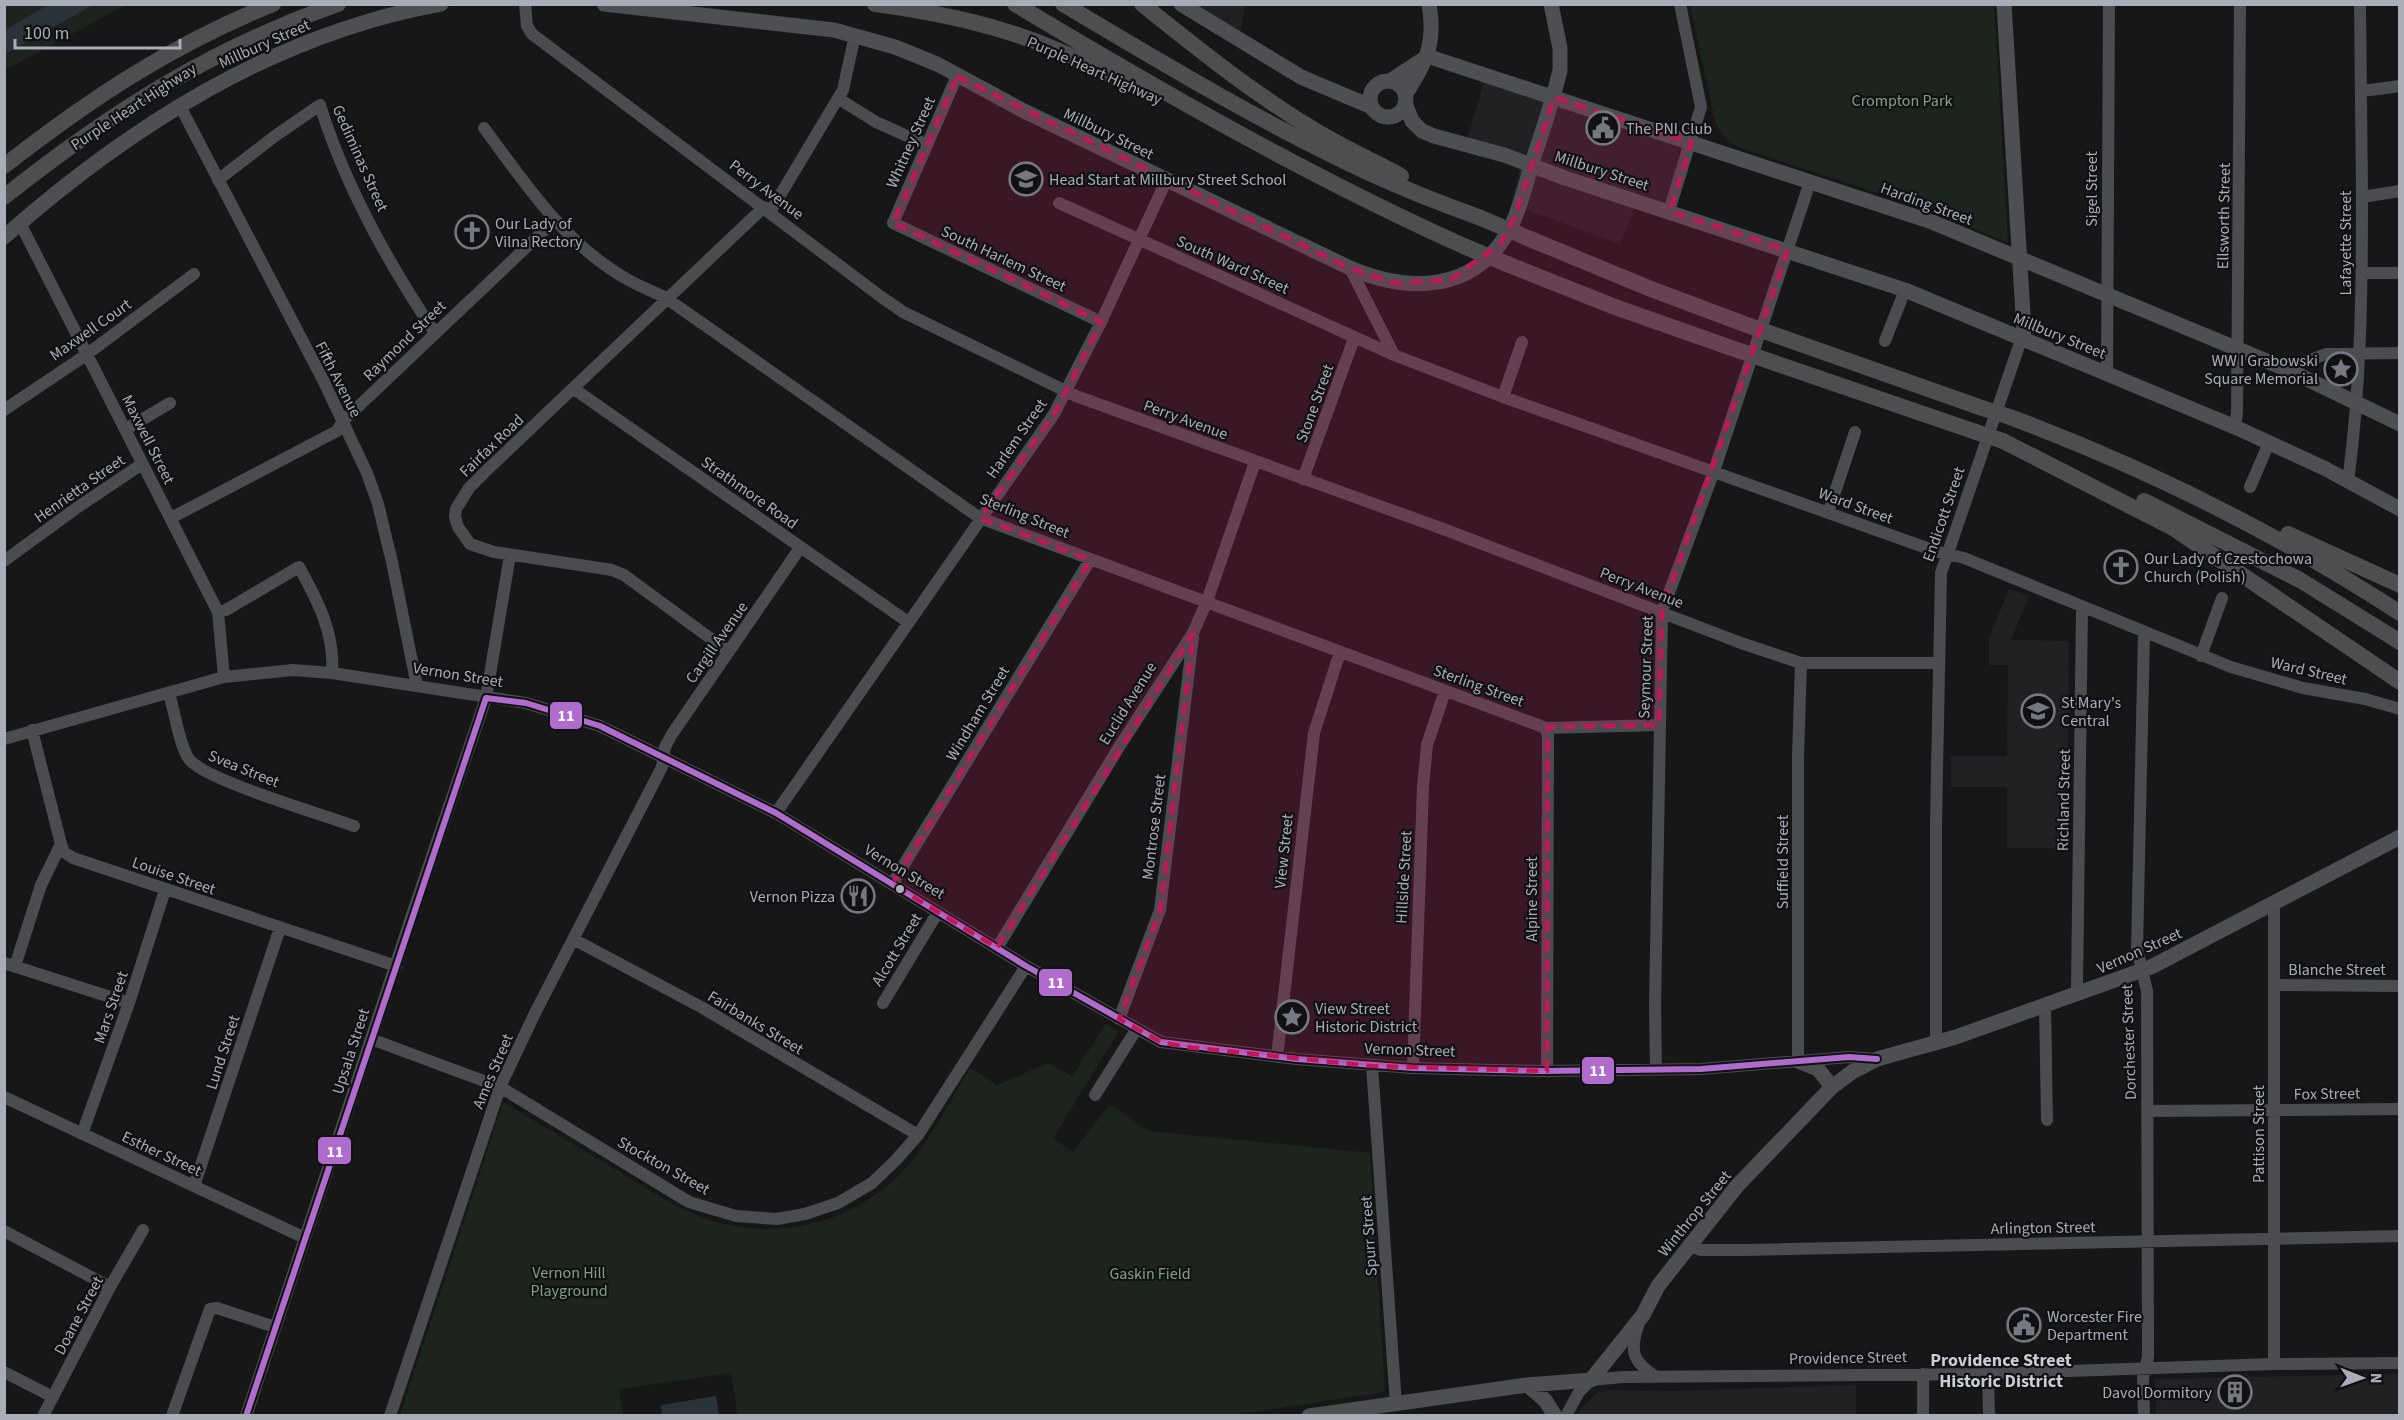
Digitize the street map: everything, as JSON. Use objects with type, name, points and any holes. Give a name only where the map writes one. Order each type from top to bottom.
[{"type":"highway","name":"Purple Heart Highway","points":[[4,197],[94,129],[180,74],[259,34],[338,4]]},
{"type":"highway","name":"Purple Heart Highway","points":[[875,4],[977,22],[1020,36],[1057,50],[1272,153]]},
{"type":"highway","points":[[1015,4],[1272,153],[1466,247],[1615,307],[2003,441],[2135,497],[2300,579],[2400,642]]},
{"type":"highway","points":[[1142,4],[1230,74],[1309,127],[1481,218]]},
{"type":"highway","name":"Purple Heart Highway","points":[[4,166],[108,90],[155,61],[216,28],[272,5]]},
{"type":"highway","points":[[1068,8],[1315,147],[1414,192],[1651,289],[2010,417],[2078,444],[2209,502],[2275,528],[2400,585]]},
{"type":"highway","points":[[2003,441],[2173,528],[2400,682]]},
{"type":"highway","points":[[2209,502],[2298,551],[2400,612]]},
{"type":"main road","name":"Millbury Street","points":[[4,237],[114,148],[180,106],[254,65],[309,42],[388,16],[441,4]]},
{"type":"main road","name":"Millbury Street","points":[[604,4],[812,27],[855,35],[916,55],[1166,181],[1350,268],[1385,281],[1409,285],[1440,282],[1469,270],[1491,254],[1507,234],[1532,165],[1905,290],[2235,427],[2400,509]]},
{"type":"main road","points":[[1181,4],[1294,73],[1372,107],[1380,115],[1392,116],[1400,111],[1423,69],[1431,31],[1429,4]]},
{"type":"main road","points":[[1390,81],[1400,86],[1412,121],[1422,131],[1532,165],[1554,97],[1562,59],[1551,4]]},
{"type":"main road","name":"Endicott Street","points":[[2004,4],[2024,330],[2021,340]]},
{"type":"main road","points":[[1372,107],[1370,96],[1373,88],[1379,83],[1390,81],[1408,71],[1427,56]]},
{"type":"main road","name":"Harding Street","points":[[1427,56],[1932,222],[2286,369],[2400,424]]},
{"type":"main road","points":[[1330,89],[1373,88]]},
{"type":"main road","name":"Vernon Street","points":[[1877,1059],[1936,1043],[2142,971],[2274,905],[2400,837]]},
{"type":"main road","name":"Winthrop Street","points":[[1591,1380],[1643,1315],[1658,1286],[1737,1186],[1832,1087],[1860,1067],[1877,1059]]},
{"type":"main road","points":[[1798,1061],[1818,1069],[1832,1087]]},
{"type":"main road","name":"Providence Street","points":[[1309,1416],[1527,1385],[1591,1380]]},
{"type":"main road","points":[[1527,1385],[1545,1400],[1555,1416]]},
{"type":"street","name":"Perry Avenue","points":[[525,4],[527,26],[532,34],[903,312],[1067,392],[1446,530],[1801,663],[1938,663]]},
{"type":"street","points":[[1670,211],[1701,107],[1680,4]]},
{"type":"street","name":"Sigel Street","points":[[2107,374],[2109,4]]},
{"type":"street","name":"Ellsworth Street","points":[[2235,427],[2238,350],[2240,4]]},
{"type":"street","name":"Lafayette Street","points":[[2349,482],[2361,352],[2360,4]]},
{"type":"street","name":"Fairfax Road","points":[[729,652],[624,575],[589,565],[510,555],[476,548],[466,540],[455,517],[458,504],[487,470],[574,389],[666,297],[767,210],[839,99],[855,35]]},
{"type":"street","name":"Whitney Street","points":[[893,223],[957,75]]},
{"type":"street","points":[[2362,91],[2400,86]]},
{"type":"street","points":[[839,99],[876,122],[927,145]]},
{"type":"street","name":"Gediminas Street","points":[[218,180],[320,105],[354,189],[398,276],[435,333]]},
{"type":"street","name":"Fifth Avenue","points":[[180,106],[343,421],[367,473],[378,504],[392,562],[417,686]]},
{"type":"street","name":"Sterling Street","points":[[484,128],[555,220],[581,246],[624,278],[666,297],[980,518],[1546,728],[1659,725]]},
{"type":"street","name":"Harlem Street","points":[[776,813],[1067,392],[1166,181]]},
{"type":"street","name":"Seymour Street","points":[[1656,1069],[1655,1005],[1662,612],[1714,471],[1810,183]]},
{"type":"street","points":[[2362,197],[2400,191]]},
{"type":"street","name":"South Ward Street","points":[[1059,203],[1394,355]]},
{"type":"street","name":"Raymond Street","points":[[171,518],[337,431],[343,421],[555,220]]},
{"type":"street","name":"Maxwell Street","points":[[20,223],[218,612],[224,677]]},
{"type":"street","name":"South Harlem Street","points":[[893,223],[1101,322]]},
{"type":"street","points":[[1350,268],[1394,355]]},
{"type":"street","points":[[2362,273],[2400,273]]},
{"type":"street","name":"Maxwell Court","points":[[4,410],[86,355],[194,274]]},
{"type":"street","points":[[1885,341],[1905,290]]},
{"type":"street","name":"Stone Street","points":[[1303,479],[1357,338]]},
{"type":"street","name":"Endicott Street","points":[[1936,1043],[1940,584],[1947,555],[2021,340]]},
{"type":"street","points":[[1503,397],[1522,342]]},
{"type":"street","points":[[2286,369],[2326,354],[2400,353]]},
{"type":"street","name":"Ward Street","points":[[1394,355],[1503,397],[1828,513],[1947,555],[1964,558],[2201,656],[2303,688],[2365,699],[2400,709]]},
{"type":"street","name":"Strathmore Road","points":[[574,389],[908,622]]},
{"type":"street","points":[[126,429],[170,403]]},
{"type":"street","points":[[1828,513],[1855,432]]},
{"type":"street","points":[[2250,487],[2269,443]]},
{"type":"street","name":"Euclid Avenue","points":[[997,948],[1119,747],[1193,633],[1207,601],[1255,462]]},
{"type":"street","name":"Henrietta Street","points":[[4,561],[142,464]]},
{"type":"street","name":"Cargill Avenue","points":[[664,757],[665,747],[672,734],[800,548]]},
{"type":"street","name":"Upsala Street","points":[[246,1416],[486,698],[510,555]]},
{"type":"street","name":"Windham Street","points":[[892,884],[1090,560]]},
{"type":"street","points":[[218,612],[226,610],[300,567],[318,600],[327,625],[332,674]]},
{"type":"street","points":[[2201,656],[2222,598]]},
{"type":"street","name":"Richland Street","points":[[2079,994],[2077,985],[2082,607]]},
{"type":"street","name":"Montrose Street","points":[[1119,1019],[1160,910],[1193,633]]},
{"type":"street","name":"Dorchester Street","points":[[2144,633],[2137,949],[2147,991],[2148,1357],[2143,1378],[2144,1416]]},
{"type":"street","name":"View Street","points":[[1277,1057],[1314,732],[1340,652]]},
{"type":"street","name":"Suffield Street","points":[[1798,1061],[1798,757],[1801,663]]},
{"type":"street","name":"Vernon Street","points":[[4,739],[224,677],[293,670],[526,703],[600,726],[776,813],[1026,966],[1136,1030],[1161,1042],[1177,1046],[1277,1057],[1413,1068],[1547,1071],[1656,1069],[1728,1067],[1850,1057],[1877,1059]]},
{"type":"street","name":"Hillside Street","points":[[1413,1068],[1423,787],[1427,745],[1445,691]]},
{"type":"street","name":"Svea Street","points":[[169,694],[186,754],[197,768],[354,826]]},
{"type":"street","name":"Alpine Street","points":[[1546,728],[1548,736],[1549,891],[1547,1071]]},
{"type":"street","points":[[32,730],[61,844],[41,885],[10,964],[129,1003]]},
{"type":"street","name":"Ames Street","points":[[390,1416],[500,1087],[535,1013],[575,940],[662,767],[664,757]]},
{"type":"street","name":"Louise Street","points":[[61,844],[64,852],[73,858],[396,966]]},
{"type":"street","name":"Mars Street","points":[[82,1134],[129,1003],[165,890]]},
{"type":"street","name":"Pattison Street","points":[[2274,905],[2274,1364]]},
{"type":"street","name":"Alcott Street","points":[[883,1003],[938,912]]},
{"type":"street","name":"Lund Street","points":[[194,1186],[280,928]]},
{"type":"street","name":"Fairbanks Street","points":[[575,940],[701,1007],[918,1135]]},
{"type":"street","name":"Stockton Street","points":[[371,1039],[500,1087],[689,1202],[722,1213],[752,1219],[777,1219],[796,1216],[838,1203],[878,1178],[918,1135],[1026,966]]},
{"type":"street","name":"Blanche Street","points":[[2274,985],[2400,986]]},
{"type":"street","points":[[2045,1006],[2047,1120]]},
{"type":"street","points":[[1095,1095],[1136,1030]]},
{"type":"street","name":"Spurr Street","points":[[1372,1066],[1396,1404]]},
{"type":"street","name":"Esther Street","points":[[4,1097],[305,1238]]},
{"type":"street","name":"Fox Street","points":[[2147,1112],[2400,1109]]},
{"type":"street","name":"Doane Street","points":[[44,1416],[110,1287],[143,1230]]},
{"type":"street","points":[[4,1231],[110,1287]]},
{"type":"street","name":"Arlington Street","points":[[1689,1246],[1701,1250],[1743,1250],[2400,1236]]},
{"type":"street","points":[[172,1416],[209,1310],[217,1308],[275,1327]]},
{"type":"street","points":[[1643,1315],[1635,1335],[1633,1352],[1641,1365],[1656,1377]]},
{"type":"street","name":"Providence Street","points":[[1591,1380],[1656,1377],[1989,1374],[2146,1367],[2400,1363]]},
{"type":"street","points":[[4,1372],[53,1397]]},
{"type":"street","points":[[1923,1374],[1923,1416]]},
{"type":"street","points":[[1989,1374],[1989,1416]]},
{"type":"street","name":"Winthrop Street","points":[[1566,1416],[1579,1392],[1591,1380]]},
{"type":"highlighted area","points":[[957,76],[1350,268],[1396,283],[1451,279],[1500,244],[1514,218],[1554,97],[1692,142],[1670,211],[1788,250],[1662,612],[1659,725],[1548,727],[1547,1071],[1372,1066],[1185,1047],[1161,1042],[1119,1019],[1160,910],[1193,633],[997,948],[892,884],[1090,560],[980,518],[1054,414],[1101,322],[893,223]]},
{"type":"shaded area","points":[[48,5],[93,5],[5,54],[5,30]]},
{"type":"shaded area","points":[[1193,5],[1245,5],[1240,33]]},
{"type":"shaded area","points":[[1487,72],[1691,137],[1666,208],[1638,199],[1620,244],[1511,204],[1523,158],[1467,140]]},
{"type":"shaded area","name":"St Mary's Central","points":[[2009,589],[2029,596],[2011,640],[2069,641],[2067,848],[2007,848],[2007,787],[1951,787],[1951,756],[2007,756],[2008,665],[1989,665],[1989,638]]},
{"type":"shaded area","points":[[2399,1374],[2399,1415],[2156,1415],[2155,1379]]},
{"type":"shaded area","points":[[1856,1385],[1856,1415],[1578,1415],[1597,1393],[1610,1390],[1674,1391]]},
{"type":"shaded area","points":[[716,1396],[719,1414],[662,1415],[661,1405]]},
{"type":"green space","points":[[5,4],[126,5],[5,70]]},
{"type":"green space","name":"Crompton Park","points":[[1690,5],[1994,5],[2008,243],[1921,207],[1744,149],[1730,142],[1715,121]]},
{"type":"green space","points":[[1106,1024],[1119,1031],[1053,1138],[1073,1152],[1110,1104],[1148,1131],[1370,1153],[1385,1392],[1225,1416],[738,1416],[731,1373],[619,1389],[623,1415],[400,1415],[503,1102],[685,1210],[722,1223],[750,1228],[777,1229],[830,1218],[855,1208],[878,1193],[899,1175],[920,1151],[970,1068],[997,1085],[1049,1063],[1072,1076]]},
{"type":"transit line","name":"11","points":[[246,1416],[486,698],[526,703],[600,726],[776,813],[1026,966],[1161,1042],[1297,1059],[1413,1068],[1542,1071],[1701,1069],[1849,1057],[1877,1059]]},
{"type":"place","name":"The PNI Club","points":[[1603,128]]},
{"type":"place","name":"Head Start at Millbury Street School","points":[[1026,179]]},
{"type":"place","name":"Our Lady of Vilna Rectory","points":[[472,232]]},
{"type":"place","name":"WW I Grabowski Square Memorial","points":[[2341,369]]},
{"type":"place","name":"Our Lady of Czestochowa Church (Polish)","points":[[2121,567]]},
{"type":"place","name":"St Mary's Central","points":[[2038,711]]},
{"type":"place","name":"Vernon Pizza","points":[[858,896]]},
{"type":"place","name":"View Street Historic District","points":[[1292,1017]]},
{"type":"place","name":"Worcester Fire Department","points":[[2024,1325]]},
{"type":"place","name":"Davol Dormitory","points":[[2235,1392]]},
{"type":"district","name":"Providence Street Historic District","points":[[2001,1370]]},
{"type":"park label","name":"Gaskin Field","points":[[1150,1273]]},
{"type":"park label","name":"Vernon Hill Playground","points":[[569,1281]]}]
